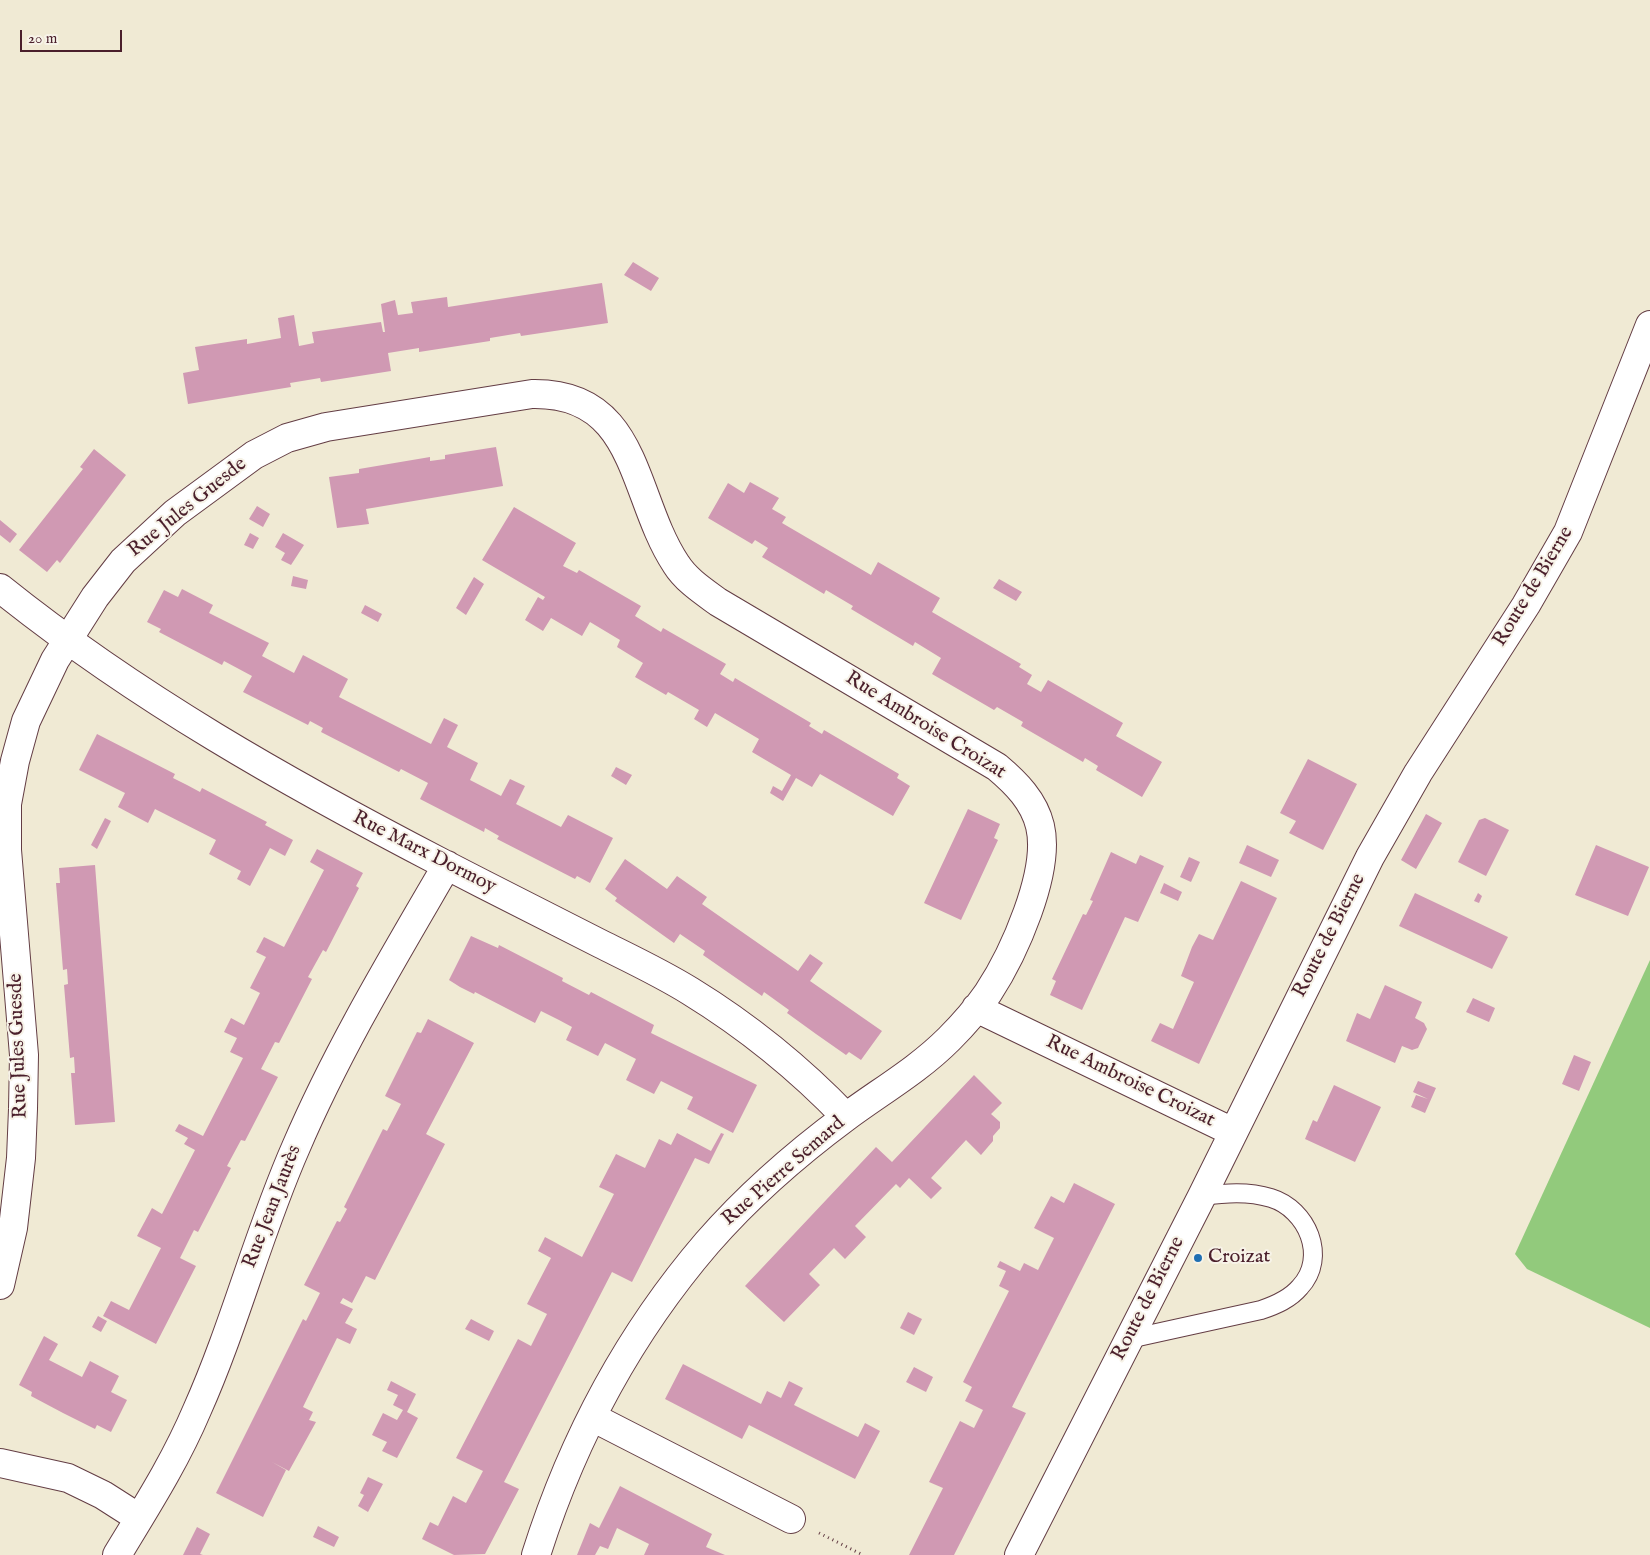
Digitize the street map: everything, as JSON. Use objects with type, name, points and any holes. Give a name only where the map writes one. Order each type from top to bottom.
[{"type":"street","name":"Route de Bierne","points":[[1019,1555],[1202,1196],[1341,912],[1397,808],[1534,590],[1568,532],[1650,325]]},
{"type":"street","name":"Rue Jules Guesde","points":[[0,1285],[12,1228],[21,1158],[24,1055],[7,850],[7,804],[14,761],[36,696],[68,639],[95,597],[123,561],[140,544],[236,467],[272,445],[326,427],[532,394],[564,396],[582,403]]},
{"type":"street","name":"Rue Ambroise Croizat","points":[[582,403],[597,412],[620,437],[628,452],[660,534],[677,566],[695,584],[718,602],[996,768],[1012,780],[1025,794],[1034,808],[1040,825],[1043,860],[1039,878],[1035,893],[1007,958],[988,993],[976,1008],[1233,1132]]},
{"type":"street","name":"Rue Marx Dormoy","points":[[0,588],[123,678],[200,729],[303,789],[688,990],[764,1042],[810,1080],[846,1117]]},
{"type":"street","name":"Rue Jean Jaurès","points":[[116,1555],[177,1455],[198,1408],[217,1362],[271,1205],[314,1107],[370,997],[447,865]]},
{"type":"street","name":"Rue Pierre Semard","points":[[536,1555],[554,1502],[592,1417],[642,1329],[670,1288],[707,1243],[767,1182],[846,1117],[924,1061],[947,1041],[976,1008]]},
{"type":"street","points":[[592,1417],[791,1519]]},
{"type":"street","points":[[0,1463],[68,1478],[102,1495],[139,1518]]},
{"type":"lane","points":[[1129,1339],[1261,1310],[1278,1304],[1302,1286],[1309,1273],[1312,1258],[1312,1240],[1306,1227],[1296,1214],[1283,1204],[1254,1194],[1232,1193],[1202,1196]]},
{"type":"path","points":[[791,1519],[862,1555]]},
{"type":"green space","points":[[1650,960],[1650,1328],[1527,1269],[1515,1254]]},
{"type":"building","points":[[633,262],[659,278],[651,291],[624,275]]},
{"type":"building","points":[[602,283],[608,323],[521,336],[520,333],[490,338],[490,341],[419,352],[419,348],[388,353],[391,371],[321,382],[320,378],[290,383],[291,387],[188,404],[183,373],[199,370],[195,347],[247,339],[247,344],[281,338],[278,318],[294,315],[299,346],[314,343],[312,332],[381,322],[383,332],[385,332],[381,304],[395,300],[398,315],[413,313],[411,302],[447,297],[448,307]]},
{"type":"building","points":[[496,447],[503,486],[366,509],[369,524],[337,528],[329,477],[359,473],[359,469],[430,457],[430,461],[445,459],[445,455]]},
{"type":"building","points":[[94,449],[126,475],[60,563],[57,560],[47,572],[19,550],[83,469],[80,467]]},
{"type":"building","points":[[750,482],[779,498],[772,509],[786,517],[782,523],[871,575],[878,562],[940,598],[932,612],[1021,664],[1019,667],[1032,675],[1027,684],[1041,692],[1048,680],[1123,723],[1116,736],[1162,762],[1142,797],[1096,770],[1098,766],[1085,758],[1083,762],[1021,726],[1023,722],[997,707],[994,710],[932,674],[941,658],[915,642],[913,646],[851,609],[853,606],[826,590],[824,594],[762,557],[768,548],[755,540],[752,544],[708,518],[728,483],[744,493]]},
{"type":"building","points":[[257,506],[270,514],[263,527],[249,519]]},
{"type":"building","points":[[514,507],[576,543],[563,566],[577,573],[579,570],[641,606],[635,616],[661,632],[663,628],[726,664],[720,674],[733,682],[735,678],[811,723],[809,726],[822,734],[824,730],[899,774],[897,778],[910,786],[893,816],[820,774],[812,787],[796,778],[783,801],[770,793],[773,786],[782,791],[791,775],[752,752],[759,739],[715,713],[707,727],[694,719],[699,710],[668,692],[666,695],[635,677],[643,663],[617,647],[620,640],[590,622],[582,636],[551,618],[543,631],[525,620],[538,597],[543,600],[545,597],[482,560]]},
{"type":"building","points":[[0,520],[17,534],[10,543],[0,535]]},
{"type":"building","points":[[250,533],[259,538],[253,549],[244,545]]},
{"type":"building","points":[[283,533],[304,545],[291,565],[281,560],[285,553],[275,547]]},
{"type":"building","points":[[293,576],[308,580],[306,589],[291,586]]},
{"type":"building","points":[[474,577],[484,584],[466,615],[456,608]]},
{"type":"building","points":[[999,579],[1022,592],[1016,601],[993,588]]},
{"type":"building","points":[[182,589],[213,605],[209,613],[269,643],[262,656],[294,673],[303,655],[348,679],[339,697],[431,744],[444,718],[458,725],[447,747],[478,763],[470,780],[501,796],[510,779],[525,786],[516,804],[561,827],[568,815],[613,838],[590,883],[577,876],[575,879],[497,839],[499,836],[485,828],[484,832],[420,799],[428,783],[401,769],[399,772],[321,732],[323,728],[310,721],[308,725],[243,692],[252,676],[224,661],[222,665],[159,632],[161,629],[147,622],[164,590],[178,597]]},
{"type":"building","points":[[365,605],[382,614],[378,622],[361,613]]},
{"type":"building","points":[[97,734],[175,774],[173,778],[200,792],[202,788],[267,822],[265,825],[293,840],[285,856],[270,848],[250,886],[237,879],[241,871],[209,854],[216,840],[155,809],[148,823],[118,807],[125,793],[79,770]]},
{"type":"building","points":[[1308,759],[1357,784],[1323,850],[1289,833],[1296,821],[1280,813]]},
{"type":"building","points":[[616,767],[632,775],[626,785],[611,776]]},
{"type":"building","points":[[968,809],[1000,824],[994,838],[998,840],[961,920],[924,903]]},
{"type":"building","points":[[1426,814],[1442,823],[1416,869],[1401,860]]},
{"type":"building","points":[[105,818],[111,821],[97,849],[91,845]]},
{"type":"building","points":[[1485,818],[1509,830],[1486,876],[1458,862],[1479,820]]},
{"type":"building","points":[[1247,845],[1279,860],[1271,877],[1239,863]]},
{"type":"building","points":[[1596,845],[1649,867],[1628,916],[1575,895]]},
{"type":"building","points":[[317,849],[363,873],[356,886],[359,888],[326,952],[323,950],[308,977],[312,979],[279,1043],[275,1042],[261,1069],[278,1077],[245,1141],[241,1140],[227,1166],[231,1168],[198,1232],[194,1230],[180,1258],[196,1266],[156,1344],[103,1316],[111,1301],[129,1310],[161,1248],[137,1236],[152,1208],[162,1214],[195,1150],[184,1144],[188,1138],[175,1131],[179,1124],[203,1136],[243,1058],[230,1052],[237,1038],[224,1032],[231,1018],[244,1025],[260,993],[250,988],[266,957],[256,952],[264,937],[284,947],[324,870],[310,862]]},
{"type":"building","points":[[1111,852],[1136,864],[1140,855],[1164,866],[1138,922],[1125,917],[1082,1010],[1050,995],[1056,981],[1052,979],[1083,914],[1086,915],[1093,901],[1090,900]]},
{"type":"building","points":[[1189,857],[1200,862],[1191,882],[1180,877]]},
{"type":"building","points":[[625,859],[667,889],[677,876],[707,897],[702,904],[798,971],[810,954],[823,963],[810,981],[882,1031],[861,1060],[849,1052],[846,1055],[787,1013],[789,1010],[764,992],[762,996],[703,955],[705,951],[680,934],[674,943],[615,901],[617,898],[605,889]]},
{"type":"building","points":[[95,865],[115,1122],[75,1125],[71,1073],[75,1073],[74,1057],[70,1058],[64,985],[68,984],[67,969],[63,970],[56,883],[60,883],[59,868]]},
{"type":"building","points":[[1241,881],[1277,898],[1199,1064],[1151,1041],[1160,1023],[1173,1029],[1194,982],[1181,976],[1192,947],[1199,934],[1213,940]]},
{"type":"building","points":[[1164,883],[1182,892],[1178,901],[1160,893]]},
{"type":"building","points":[[1415,893],[1508,937],[1492,969],[1399,926]]},
{"type":"building","points":[[1478,893],[1482,896],[1479,903],[1474,901]]},
{"type":"building","points":[[471,936],[498,948],[499,945],[563,978],[562,981],[589,995],[591,992],[654,1025],[651,1033],[757,1085],[733,1133],[687,1109],[693,1097],[661,1081],[654,1094],[626,1080],[636,1059],[605,1043],[598,1056],[566,1040],[572,1027],[559,1020],[541,1011],[535,1023],[449,980]]},
{"type":"building","points":[[1385,985],[1422,1002],[1415,1018],[1424,1023],[1427,1029],[1418,1048],[1412,1050],[1402,1046],[1395,1063],[1346,1041],[1357,1013],[1370,1019]]},
{"type":"building","points":[[1473,998],[1495,1008],[1489,1022],[1466,1012]]},
{"type":"building","points":[[428,1019],[474,1043],[426,1134],[445,1144],[375,1280],[366,1276],[352,1303],[343,1298],[340,1303],[353,1309],[345,1323],[357,1329],[350,1344],[337,1338],[303,1407],[313,1412],[309,1420],[316,1422],[289,1471],[272,1462],[286,1470],[263,1517],[216,1493],[303,1319],[306,1321],[320,1293],[304,1285],[337,1221],[340,1222],[347,1209],[344,1207],[383,1129],[387,1131],[401,1104],[385,1096],[417,1032],[421,1033]]},
{"type":"building","points":[[1574,1055],[1591,1062],[1579,1091],[1562,1084]]},
{"type":"building","points":[[974,1075],[1002,1103],[991,1114],[1000,1122],[1000,1128],[993,1136],[993,1141],[981,1155],[966,1140],[931,1178],[942,1188],[931,1199],[909,1178],[900,1188],[896,1184],[855,1226],[866,1237],[845,1259],[834,1248],[809,1274],[820,1285],[784,1322],[745,1286],[876,1147],[892,1162]]},
{"type":"building","points":[[1418,1081],[1436,1088],[1425,1113],[1411,1107],[1416,1095],[1428,1099],[1413,1092]]},
{"type":"building","points":[[1334,1085],[1381,1107],[1355,1162],[1305,1139],[1313,1120],[1317,1122]]},
{"type":"building","points":[[677,1133],[711,1151],[721,1133],[724,1134],[709,1164],[695,1158],[632,1282],[612,1272],[504,1482],[519,1489],[485,1554],[454,1555],[422,1539],[430,1522],[438,1526],[453,1496],[466,1503],[483,1471],[456,1458],[518,1339],[531,1346],[547,1314],[527,1304],[551,1258],[538,1251],[545,1237],[582,1257],[614,1194],[599,1187],[616,1154],[645,1168],[659,1139],[671,1145]]},
{"type":"building","points":[[1074,1183],[1115,1204],[1012,1407],[1026,1413],[954,1555],[909,1555],[943,1488],[929,1482],[960,1421],[974,1428],[983,1410],[965,1401],[972,1387],[963,1382],[1009,1291],[999,1286],[1006,1271],[997,1267],[1000,1261],[1020,1271],[1024,1263],[1038,1270],[1054,1238],[1034,1228],[1051,1196],[1064,1203]]},
{"type":"building","points":[[908,1312],[922,1319],[914,1335],[900,1328]]},
{"type":"building","points":[[98,1316],[107,1321],[101,1332],[92,1327]]},
{"type":"building","points":[[471,1319],[494,1331],[489,1341],[465,1329]]},
{"type":"building","points":[[44,1336],[58,1344],[49,1360],[82,1377],[90,1361],[119,1376],[111,1392],[127,1400],[111,1432],[97,1425],[95,1429],[63,1413],[31,1396],[32,1392],[19,1385]]},
{"type":"building","points":[[683,1364],[761,1404],[767,1391],[781,1398],[789,1381],[803,1388],[794,1405],[858,1437],[865,1423],[880,1431],[855,1479],[749,1425],[742,1439],[665,1399]]},
{"type":"building","points":[[914,1367],[933,1377],[926,1392],[906,1382]]},
{"type":"building","points":[[391,1381],[416,1394],[407,1412],[418,1418],[397,1458],[382,1451],[387,1442],[372,1435],[383,1413],[397,1420],[403,1410],[393,1405],[398,1395],[387,1390]]},
{"type":"building","points":[[368,1477],[383,1484],[368,1512],[358,1506],[364,1495],[360,1493]]},
{"type":"building","points":[[620,1486],[712,1534],[706,1547],[725,1555],[644,1555],[649,1544],[617,1528],[608,1549],[600,1546],[595,1555],[577,1555],[590,1523],[599,1528]]},
{"type":"building","points":[[318,1526],[339,1537],[334,1547],[313,1537]]},
{"type":"building","points":[[197,1527],[210,1534],[200,1554],[203,1555],[183,1555]]},
{"type":"place","name":"Croizat","points":[[1198,1258]]}]
